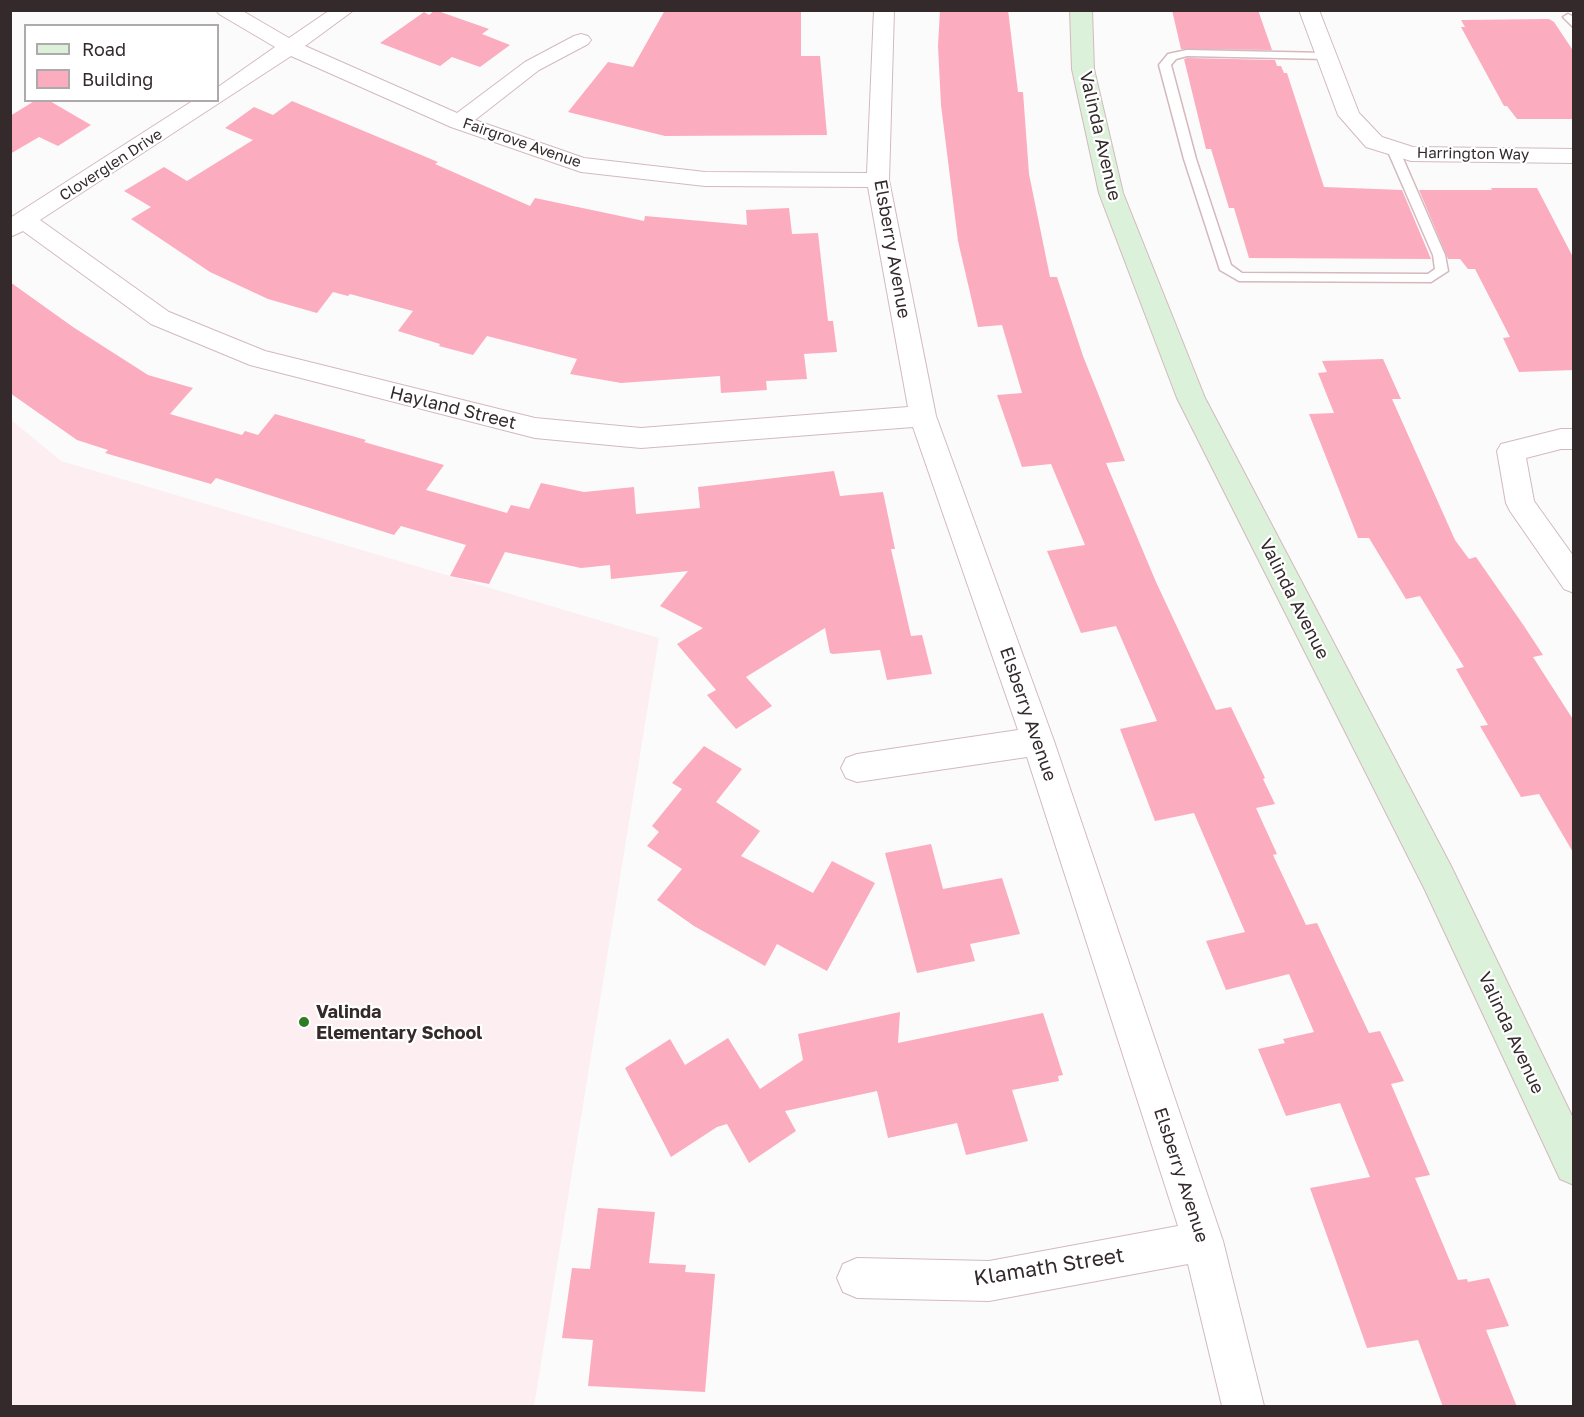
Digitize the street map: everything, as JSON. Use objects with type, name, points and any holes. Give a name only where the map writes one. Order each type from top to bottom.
[{"type":"main road","name":"Valinda Avenue","points":[[1081,10],[1083,69],[1111,193],[1191,398],[1438,878],[1574,1165]]},
{"type":"street","name":"Fairgrove Avenue","points":[[226,10],[291,48],[459,122],[581,165],[705,179],[878,180]]},
{"type":"street","points":[[219,95],[344,10]]},
{"type":"street","name":"Elsberry Avenue","points":[[884,10],[878,180],[923,416],[1038,741],[1203,1241],[1243,1407]]},
{"type":"street","points":[[1309,10],[1349,115],[1383,145]]},
{"type":"street","points":[[459,122],[532,66],[581,40]]},
{"type":"street","name":"Cloverglen Drive","points":[[17,225],[207,102]]},
{"type":"street","name":"Harrington Way","points":[[1383,145],[1411,154],[1574,156]]},
{"type":"street","name":"Hayland Street","points":[[17,225],[160,318],[259,359],[535,428],[641,438],[923,416]]},
{"type":"street","points":[[1574,439],[1561,439],[1511,451],[1520,503],[1574,581]]},
{"type":"street","points":[[857,768],[1038,741]]},
{"type":"street","name":"Klamath Street","points":[[858,1278],[989,1281],[1203,1241]]},
{"type":"lane","points":[[1327,56],[1186,53],[1172,56],[1165,65],[1190,159],[1225,267],[1239,276],[1431,278],[1442,271],[1439,255],[1383,145]]},
{"type":"shaded area","name":"Valinda Elementary School","points":[[10,419],[61,461],[659,638],[534,1406],[11,1406]]},
{"type":"building","points":[[435,10],[489,29],[482,34],[510,45],[480,67],[452,57],[440,66],[380,43],[424,12],[429,15]]},
{"type":"building","points":[[665,10],[801,10],[801,56],[820,56],[827,135],[665,136],[568,112],[608,62],[633,67]]},
{"type":"building","points":[[940,10],[1008,10],[1018,92],[1023,92],[1029,174],[1050,277],[1057,277],[1083,356],[1125,461],[1106,463],[1156,582],[1216,710],[1231,707],[1265,778],[1263,779],[1275,804],[1256,808],[1277,854],[1273,855],[1306,925],[1317,923],[1369,1033],[1380,1031],[1404,1081],[1391,1084],[1430,1175],[1415,1178],[1458,1280],[1467,1279],[1468,1282],[1489,1278],[1509,1326],[1486,1330],[1517,1407],[1443,1407],[1418,1340],[1367,1348],[1310,1188],[1370,1177],[1340,1103],[1286,1116],[1258,1049],[1285,1043],[1283,1039],[1314,1032],[1289,974],[1226,990],[1206,941],[1245,932],[1194,813],[1155,821],[1120,729],[1157,721],[1116,626],[1081,633],[1047,551],[1085,545],[1051,464],[1022,467],[997,395],[1022,393],[1002,325],[978,327],[958,241],[941,105],[938,46]]},
{"type":"building","points":[[1172,10],[1258,10],[1272,50],[1181,49]]},
{"type":"building","points":[[1549,19],[1554,22],[1574,52],[1574,119],[1517,119],[1507,106],[1504,106],[1461,27],[1465,27],[1461,20]]},
{"type":"building","points":[[1184,59],[1275,60],[1277,66],[1281,66],[1284,73],[1287,73],[1324,187],[1402,190],[1431,259],[1249,258],[1234,208],[1229,208],[1211,149],[1206,149]]},
{"type":"building","points":[[292,101],[438,162],[435,164],[530,206],[535,198],[644,221],[645,216],[747,225],[746,210],[789,208],[792,234],[818,233],[828,321],[833,321],[837,352],[804,354],[807,379],[766,381],[767,390],[721,393],[720,376],[621,383],[570,374],[577,359],[487,336],[473,355],[439,346],[440,344],[398,331],[413,311],[350,294],[348,296],[333,292],[317,313],[268,299],[210,272],[131,219],[151,207],[124,191],[164,167],[187,181],[253,140],[225,128],[254,107],[273,115]]},
{"type":"building","points":[[33,102],[51,102],[91,125],[58,146],[39,137],[10,154],[10,116]]},
{"type":"building","points":[[1491,188],[1537,188],[1574,259],[1574,370],[1519,372],[1503,338],[1510,337],[1475,269],[1468,269],[1460,259],[1448,259],[1419,190],[1492,190]]},
{"type":"building","points":[[10,282],[73,327],[148,375],[193,388],[170,414],[242,435],[245,431],[258,435],[275,414],[366,440],[364,442],[444,465],[426,490],[507,513],[511,505],[529,509],[541,483],[584,492],[634,487],[636,514],[700,508],[698,487],[834,471],[840,496],[883,492],[895,549],[891,549],[911,636],[922,635],[932,674],[887,680],[880,650],[830,653],[825,628],[746,677],[772,706],[736,729],[707,695],[716,690],[677,644],[703,628],[660,606],[688,571],[611,579],[610,565],[581,568],[505,552],[489,584],[450,576],[466,545],[401,526],[394,535],[216,478],[211,484],[105,453],[108,450],[77,440],[10,393]]},
{"type":"building","points":[[1383,359],[1401,399],[1392,399],[1455,540],[1469,559],[1476,557],[1524,626],[1543,655],[1533,657],[1574,721],[1574,854],[1539,794],[1521,797],[1480,726],[1488,725],[1456,669],[1464,667],[1420,596],[1406,599],[1369,538],[1358,538],[1309,414],[1334,413],[1318,373],[1327,372],[1322,361]]},
{"type":"building","points":[[704,746],[742,769],[716,802],[760,831],[741,856],[813,893],[832,861],[875,883],[827,971],[777,944],[765,966],[694,926],[657,900],[682,869],[647,846],[659,832],[652,826],[682,789],[672,783]]},
{"type":"building","points":[[931,844],[943,889],[1002,878],[1020,934],[970,944],[975,961],[917,973],[885,853]]},
{"type":"building","points":[[900,1012],[898,1043],[1043,1013],[1063,1075],[1058,1076],[1059,1081],[1012,1090],[1028,1141],[966,1155],[957,1123],[888,1138],[877,1091],[785,1111],[796,1131],[749,1163],[727,1124],[717,1127],[671,1157],[625,1068],[670,1039],[685,1065],[728,1038],[760,1089],[803,1060],[798,1034]]},
{"type":"building","points":[[598,1208],[655,1212],[649,1263],[686,1265],[685,1272],[715,1274],[705,1392],[588,1386],[593,1340],[562,1338],[572,1268],[590,1269]]},
{"type":"place","name":"Valinda Elementary School","points":[[304,1022]]}]
